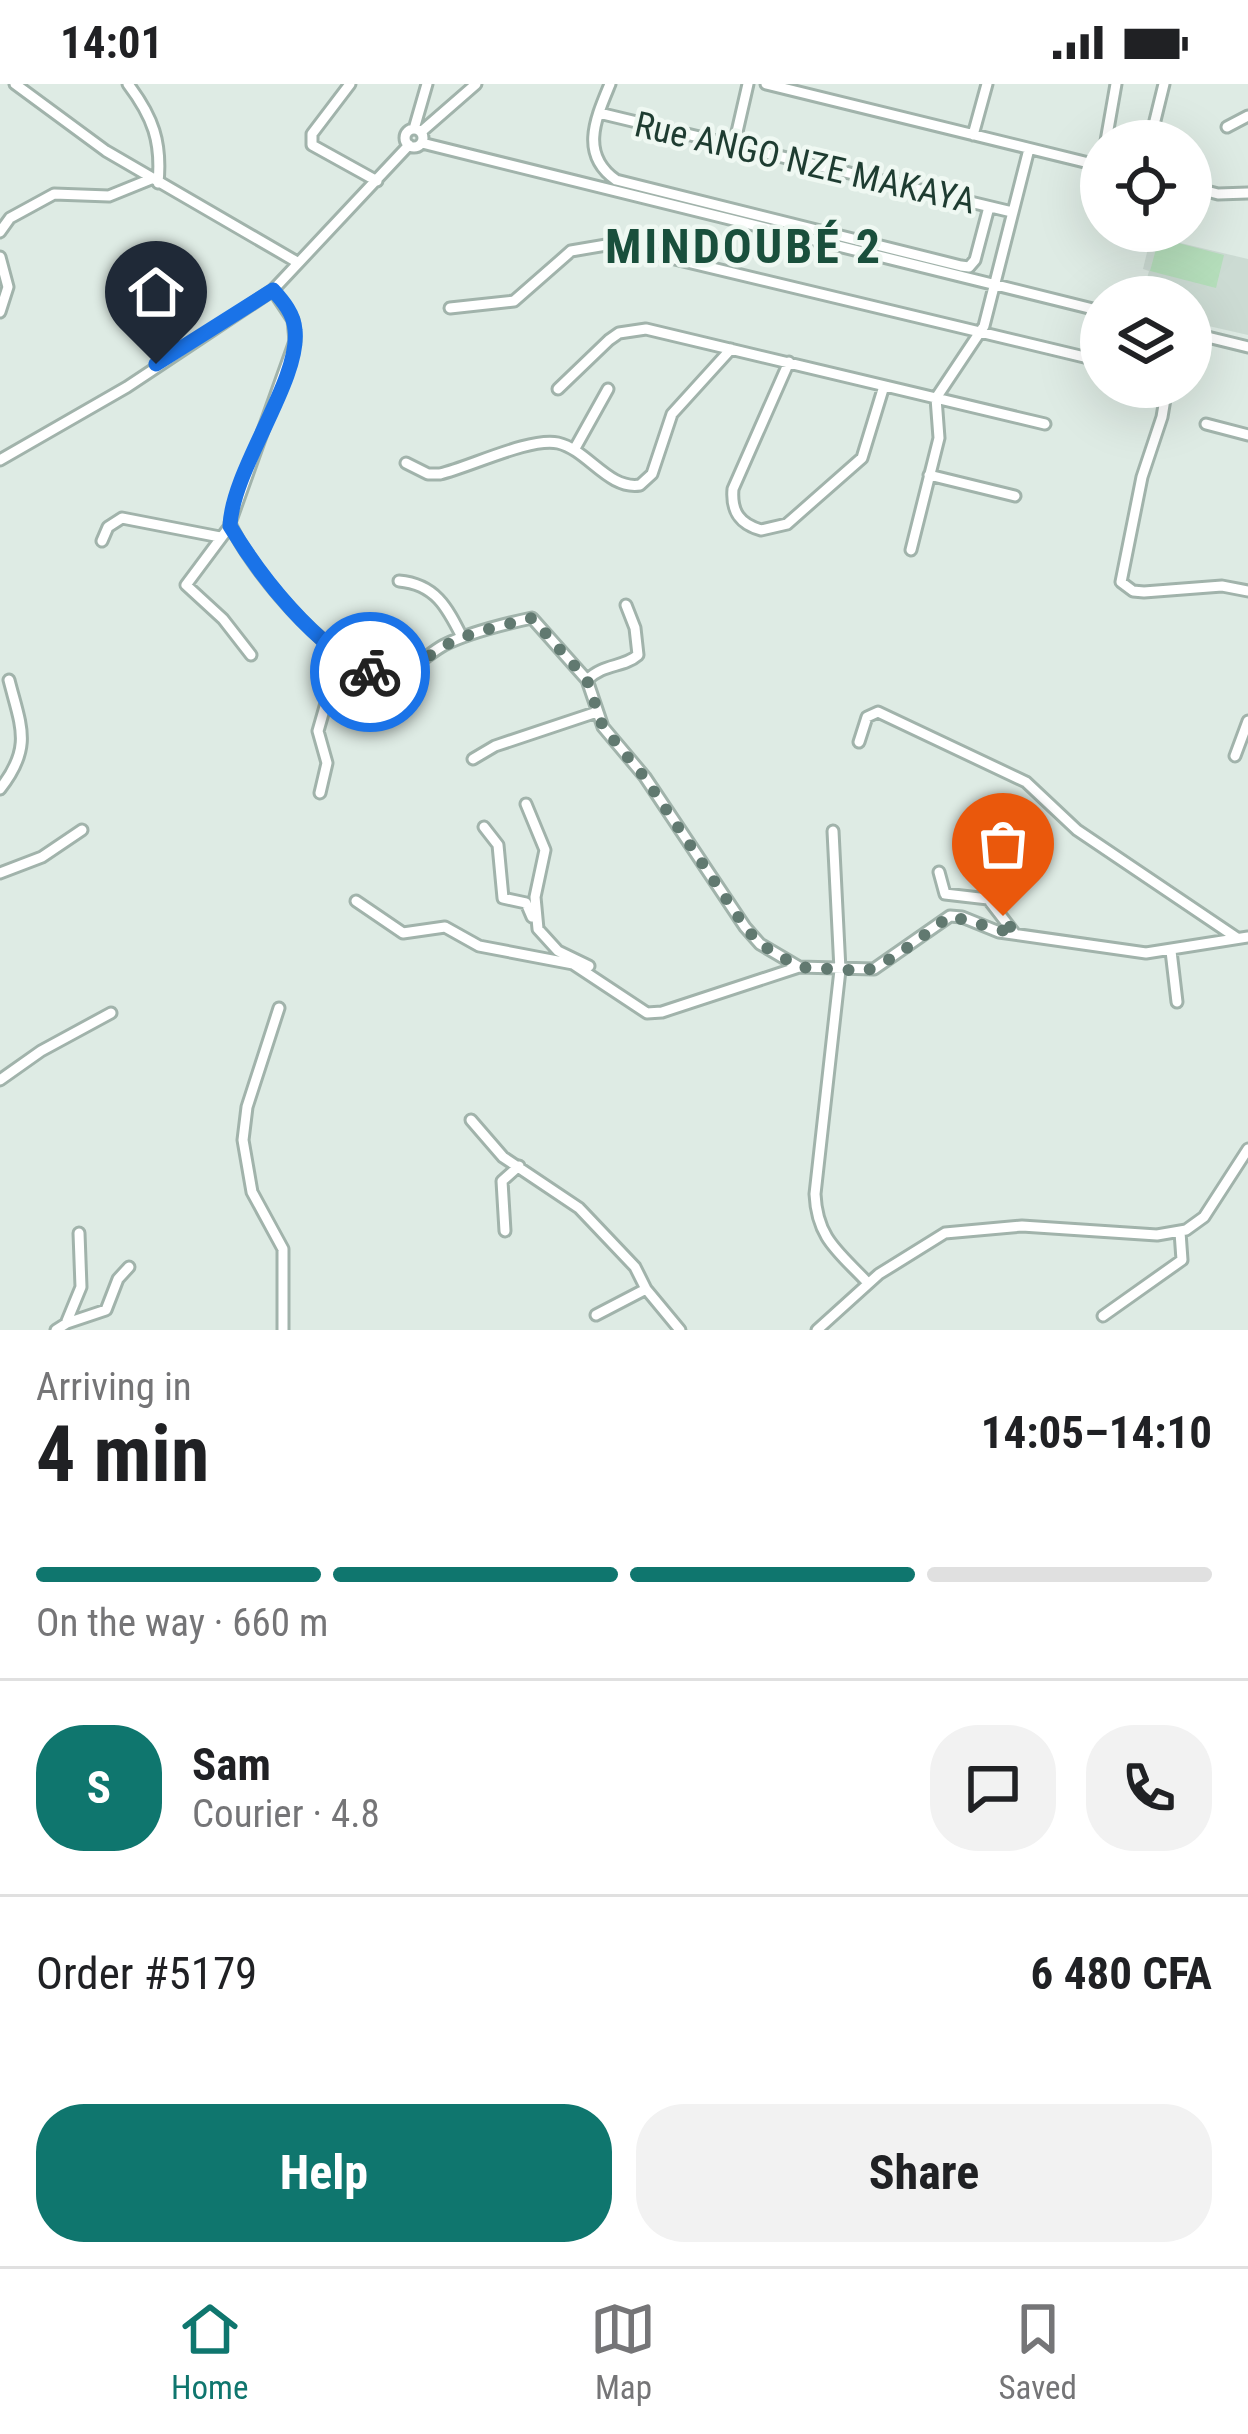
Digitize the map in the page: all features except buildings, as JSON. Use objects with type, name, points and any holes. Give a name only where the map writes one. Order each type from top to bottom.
[{"type":"street","points":[[15,84],[154,181],[297,262]]},
{"type":"street","points":[[128,84],[154,124],[159,143],[154,181]]},
{"type":"street","points":[[350,84],[312,134],[312,145],[377,181]]},
{"type":"street","points":[[422,138],[427,84]]},
{"type":"street","points":[[422,138],[476,84]]},
{"type":"street","points":[[610,84],[598,113],[593,145],[603,170],[616,180],[969,267],[989,207]]},
{"type":"street","points":[[734,145],[748,84]]},
{"type":"street","points":[[766,84],[1080,161]]},
{"type":"street","points":[[973,134],[987,84]]},
{"type":"street","points":[[1110,120],[1116,84]]},
{"type":"street","points":[[1155,120],[1164,84]]},
{"type":"street","name":"Rue ANGO NZE MAKAYA","points":[[598,113],[1012,212]]},
{"type":"street","points":[[1227,127],[1248,116]]},
{"type":"street","points":[[0,460],[127,387],[273,290],[409,146],[405,137],[1080,306]]},
{"type":"street","points":[[911,550],[939,438],[936,398],[981,333],[1028,149]]},
{"type":"street","points":[[0,232],[22,210],[54,194],[120,194],[154,181]]},
{"type":"street","points":[[1212,192],[1248,193]]},
{"type":"street","points":[[450,308],[514,301],[571,250],[600,243],[1080,356]]},
{"type":"street","points":[[0,257],[8,287],[0,312]]},
{"type":"street","points":[[251,656],[224,619],[186,585],[230,526],[295,341],[293,320],[273,290]]},
{"type":"street","points":[[558,389],[609,340],[629,330],[657,331],[1045,424]]},
{"type":"street","points":[[1212,338],[1248,346]]},
{"type":"street","points":[[406,463],[436,475],[541,443],[558,443],[622,484],[640,485],[652,474],[672,415],[731,349]]},
{"type":"street","points":[[789,362],[733,489],[739,518],[761,530],[788,524],[862,458],[884,386]]},
{"type":"street","points":[[574,450],[608,389]]},
{"type":"street","points":[[1164,408],[1142,477],[1121,582],[1144,592],[1209,586],[1248,592]]},
{"type":"street","points":[[1206,424],[1248,435]]},
{"type":"street","points":[[929,475],[1015,496]]},
{"type":"street","points":[[102,542],[108,527],[122,518],[220,537]]},
{"type":"street","points":[[230,526],[266,579],[340,654],[372,673],[397,674],[462,638],[532,618],[587,680],[597,712],[753,938],[799,967]]},
{"type":"street","points":[[399,580],[414,582],[436,595],[462,638]]},
{"type":"street","points":[[587,680],[602,667],[638,656],[626,605]]},
{"type":"street","points":[[320,793],[327,763],[318,731],[340,654]]},
{"type":"street","points":[[0,790],[14,772],[24,746],[9,680]]},
{"type":"street","points":[[473,759],[496,746],[597,712]]},
{"type":"street","points":[[859,742],[866,717],[878,712],[1013,775],[1038,791],[1077,830],[1243,938]]},
{"type":"street","points":[[1235,756],[1248,721]]},
{"type":"street","points":[[526,804],[545,850],[535,920]]},
{"type":"street","points":[[484,827],[500,851],[503,898],[526,903],[549,944],[584,962],[634,1008],[656,1013],[799,967],[874,969],[950,916],[1015,934],[1115,950],[1172,951],[1243,938]]},
{"type":"street","points":[[0,873],[42,857],[82,830]]},
{"type":"street","points":[[833,830],[840,970],[816,1212],[825,1238],[868,1283]]},
{"type":"street","points":[[939,872],[945,894],[988,899],[1015,934]]},
{"type":"street","points":[[356,901],[403,933],[445,928],[479,946],[565,962],[596,976]]},
{"type":"street","points":[[1172,951],[1177,1002]]},
{"type":"street","points":[[279,1008],[247,1107],[243,1140],[252,1192],[283,1249],[283,1330]]},
{"type":"street","points":[[0,1080],[111,1013]]},
{"type":"street","points":[[471,1120],[503,1157],[578,1208],[635,1267],[680,1330]]},
{"type":"street","points":[[818,1330],[868,1283],[929,1242],[958,1231],[1022,1226],[1157,1235],[1180,1232],[1204,1216],[1248,1148]]},
{"type":"street","points":[[506,1231],[502,1181],[519,1166]]},
{"type":"street","points":[[1103,1316],[1182,1260],[1180,1232]]},
{"type":"street","points":[[67,1323],[81,1287],[79,1233]]},
{"type":"street","points":[[56,1330],[106,1310],[118,1279],[129,1267]]},
{"type":"street","points":[[596,1315],[646,1288]]},
{"type":"shaded area","points":[[1212,250],[1248,259],[1248,335],[1212,327],[1212,276],[1148,276],[1149,271],[1143,269],[1147,252]]},
{"type":"green space","points":[[1155,252],[1224,255],[1216,288],[1212,276],[1150,271]]},
{"type":"way so far","points":[[370,672],[397,674],[462,638],[532,618],[587,680],[603,727],[645,778],[753,938],[799,967],[874,969],[950,916],[1015,934],[1003,916]]},
{"type":"district","name":"MINDOUBÉ 2","points":[[744,246]]},
{"type":"route","points":[[156,364],[273,290],[284,302],[296,330],[293,349],[254,447],[230,526],[283,598],[340,654],[370,672]]}]
